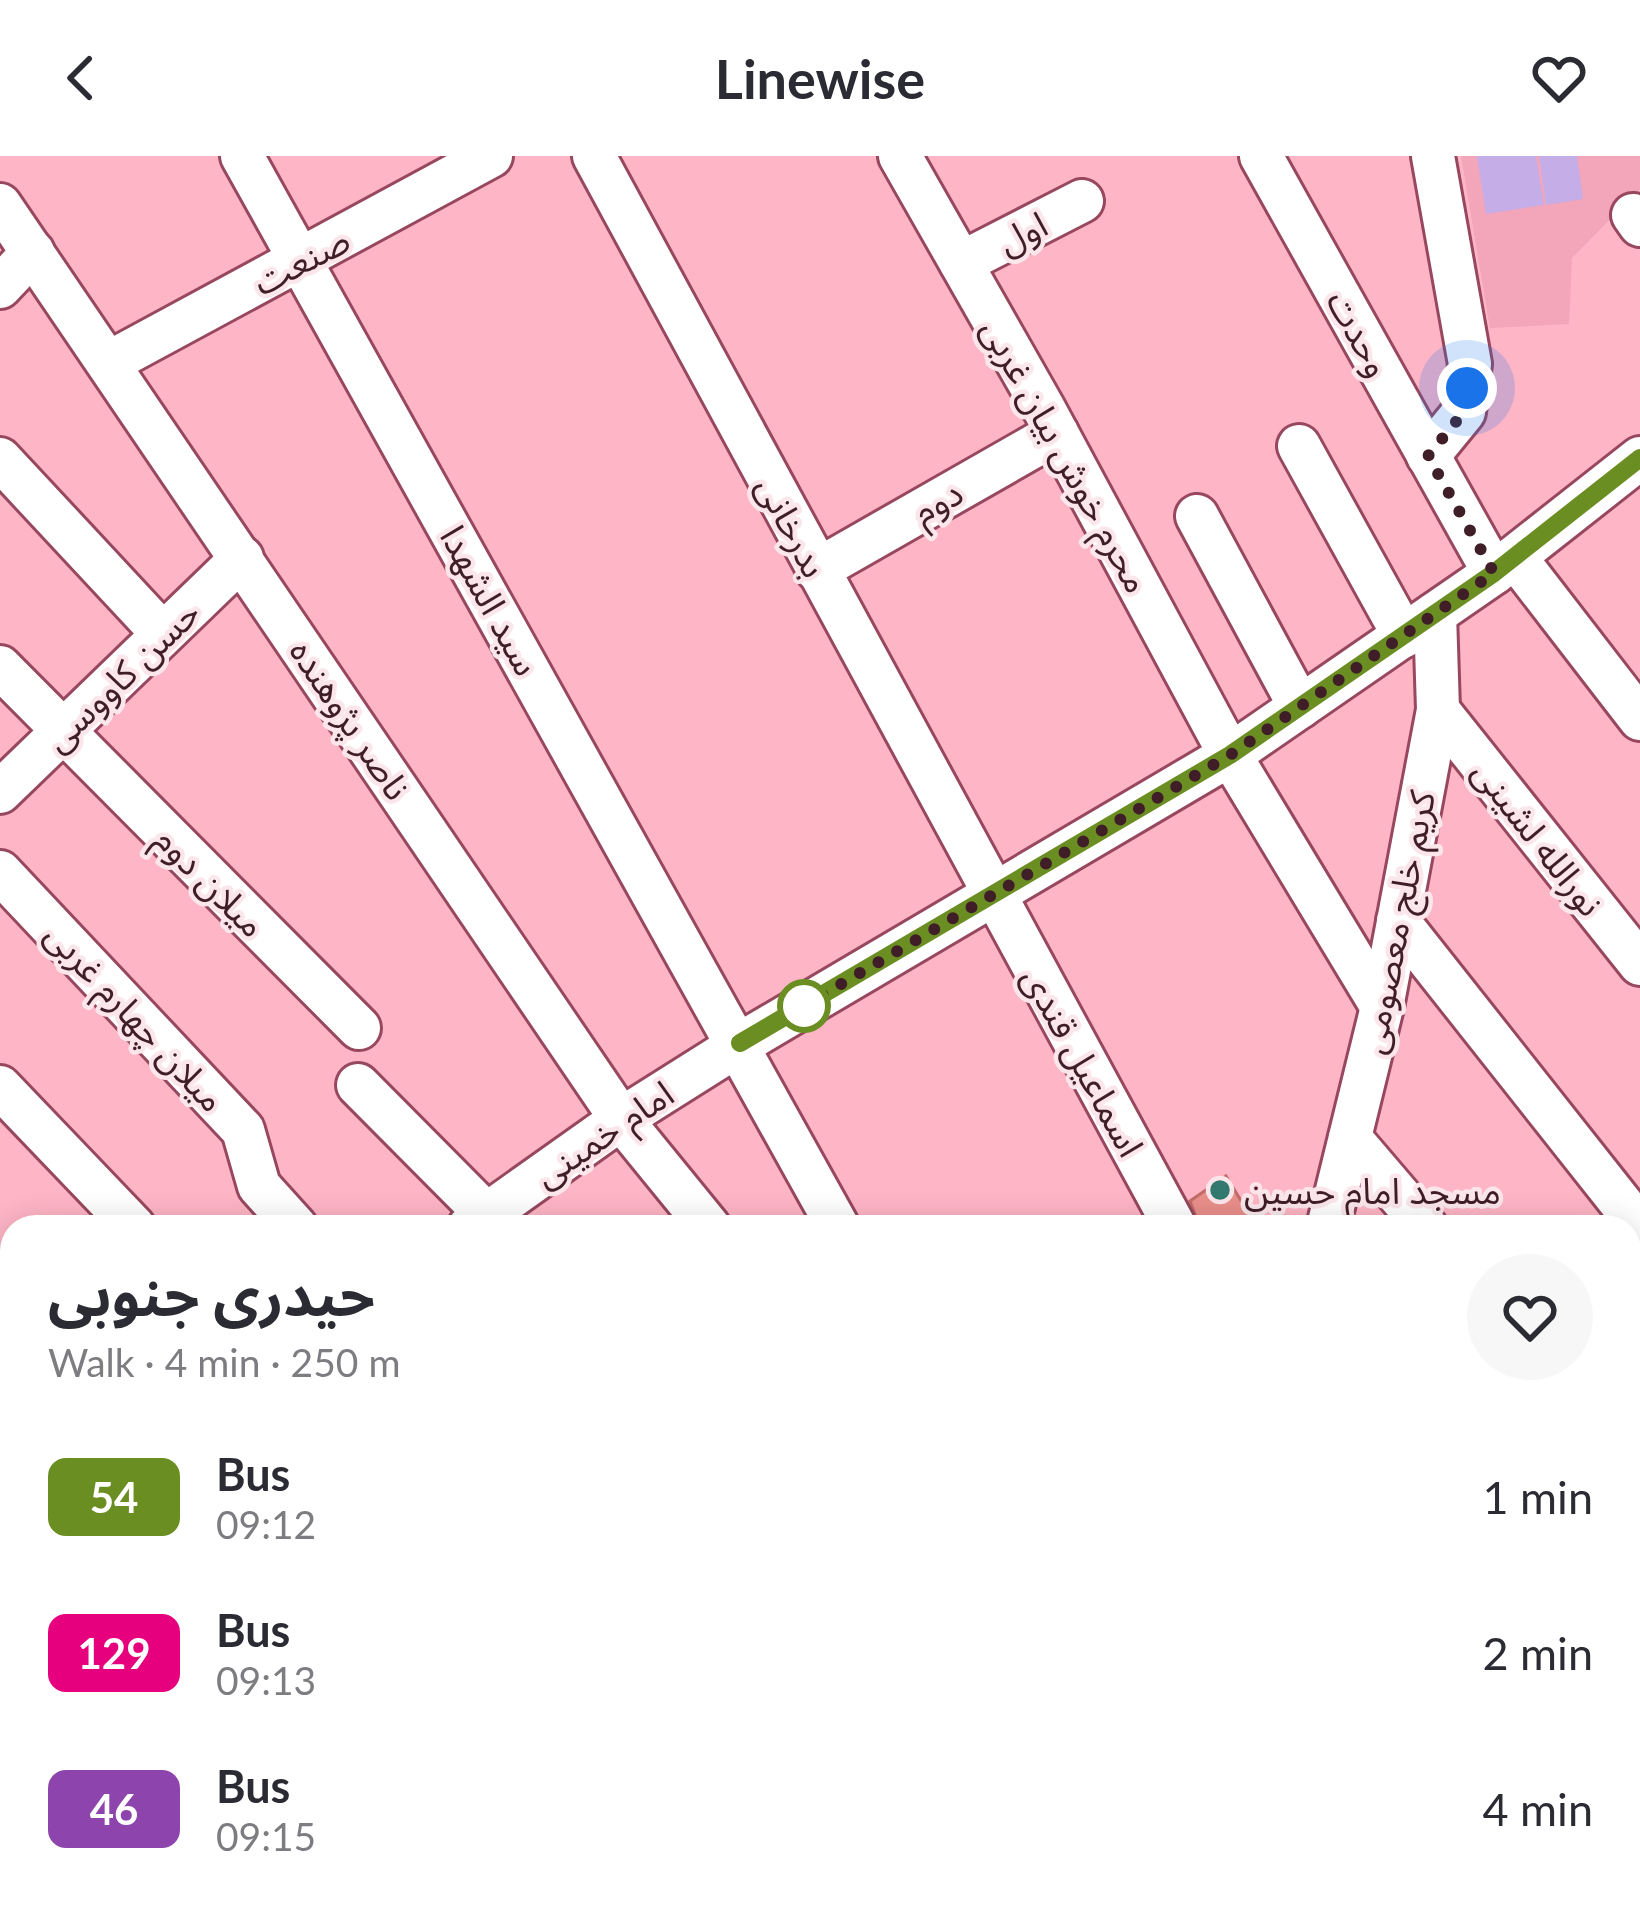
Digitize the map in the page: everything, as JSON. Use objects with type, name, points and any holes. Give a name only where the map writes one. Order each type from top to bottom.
[{"type":"street","name":"سید الشهدا","points":[[242,156],[740,1043],[832,1215]]},
{"type":"street","name":"صنعت","points":[[110,362],[490,156]]},
{"type":"street","name":"بدرخانی","points":[[594,156],[993,895]]},
{"type":"street","name":"محرم خوش بیان غربی","points":[[900,156],[1057,433],[1230,755],[1382,1007]]},
{"type":"street","name":"وحدت","points":[[1261,156],[1428,456],[1504,565],[1640,719]]},
{"type":"street","points":[[1428,456],[1464,412],[1470,364],[1433,156]]},
{"type":"street","name":"اول","points":[[962,263],[1082,201]]},
{"type":"street","name":"ناصر پژوهنده","points":[[0,205],[621,1119],[700,1215]]},
{"type":"street","points":[[0,287],[33,252]]},
{"type":"street","name":"دوم","points":[[817,570],[1057,433]]},
{"type":"street","points":[[1299,446],[1419,625]]},
{"type":"street","points":[[0,459],[162,633]]},
{"type":"street","name":"امام خمینی","points":[[494,1215],[621,1119],[740,1043],[1230,755],[1635,472]]},
{"type":"street","points":[[1198,517],[1300,707]]},
{"type":"street","name":"حسن کاووسی","points":[[0,792],[242,558]]},
{"type":"street","name":"کریم خلج معصومی","points":[[1331,1215],[1382,1007],[1438,710],[1419,625]]},
{"type":"street","name":"میلان دوم","points":[[0,668],[359,1028]]},
{"type":"street","name":"نورالله لشینی","points":[[1438,710],[1640,964]]},
{"type":"street","name":"میلان چهارم غربی","points":[[0,872],[243,1130],[259,1186],[285,1215]]},
{"type":"street","name":"اسماعیل قندی","points":[[993,895],[1167,1215]]},
{"type":"street","points":[[1398,921],[1631,1215]]},
{"type":"street","points":[[358,1085],[479,1215]]},
{"type":"street","points":[[0,1087],[122,1215]]},
{"type":"street","points":[[1350,1138],[1416,1215]]},
{"type":"shaded area","points":[[1461,156],[1640,156],[1640,189],[1572,258],[1569,324],[1490,328]]},
{"type":"shaded area","points":[[1477,156],[1536,156],[1544,205],[1486,214]]},
{"type":"shaded area","points":[[1539,156],[1577,156],[1583,199],[1546,205]]},
{"type":"building","name":"مسجد امام حسین","points":[[1226,1176],[1250,1215],[1195,1215],[1190,1201]]},
{"type":"bus line","name":"54","points":[[740,1043],[1230,755],[1494,573],[1640,458]]},
{"type":"place","name":"مسجد امام حسین","points":[[1220,1190]]},
{"type":"route","points":[[804,1006],[1230,755],[1494,573],[1428,456],[1464,412],[1467,388]]}]
